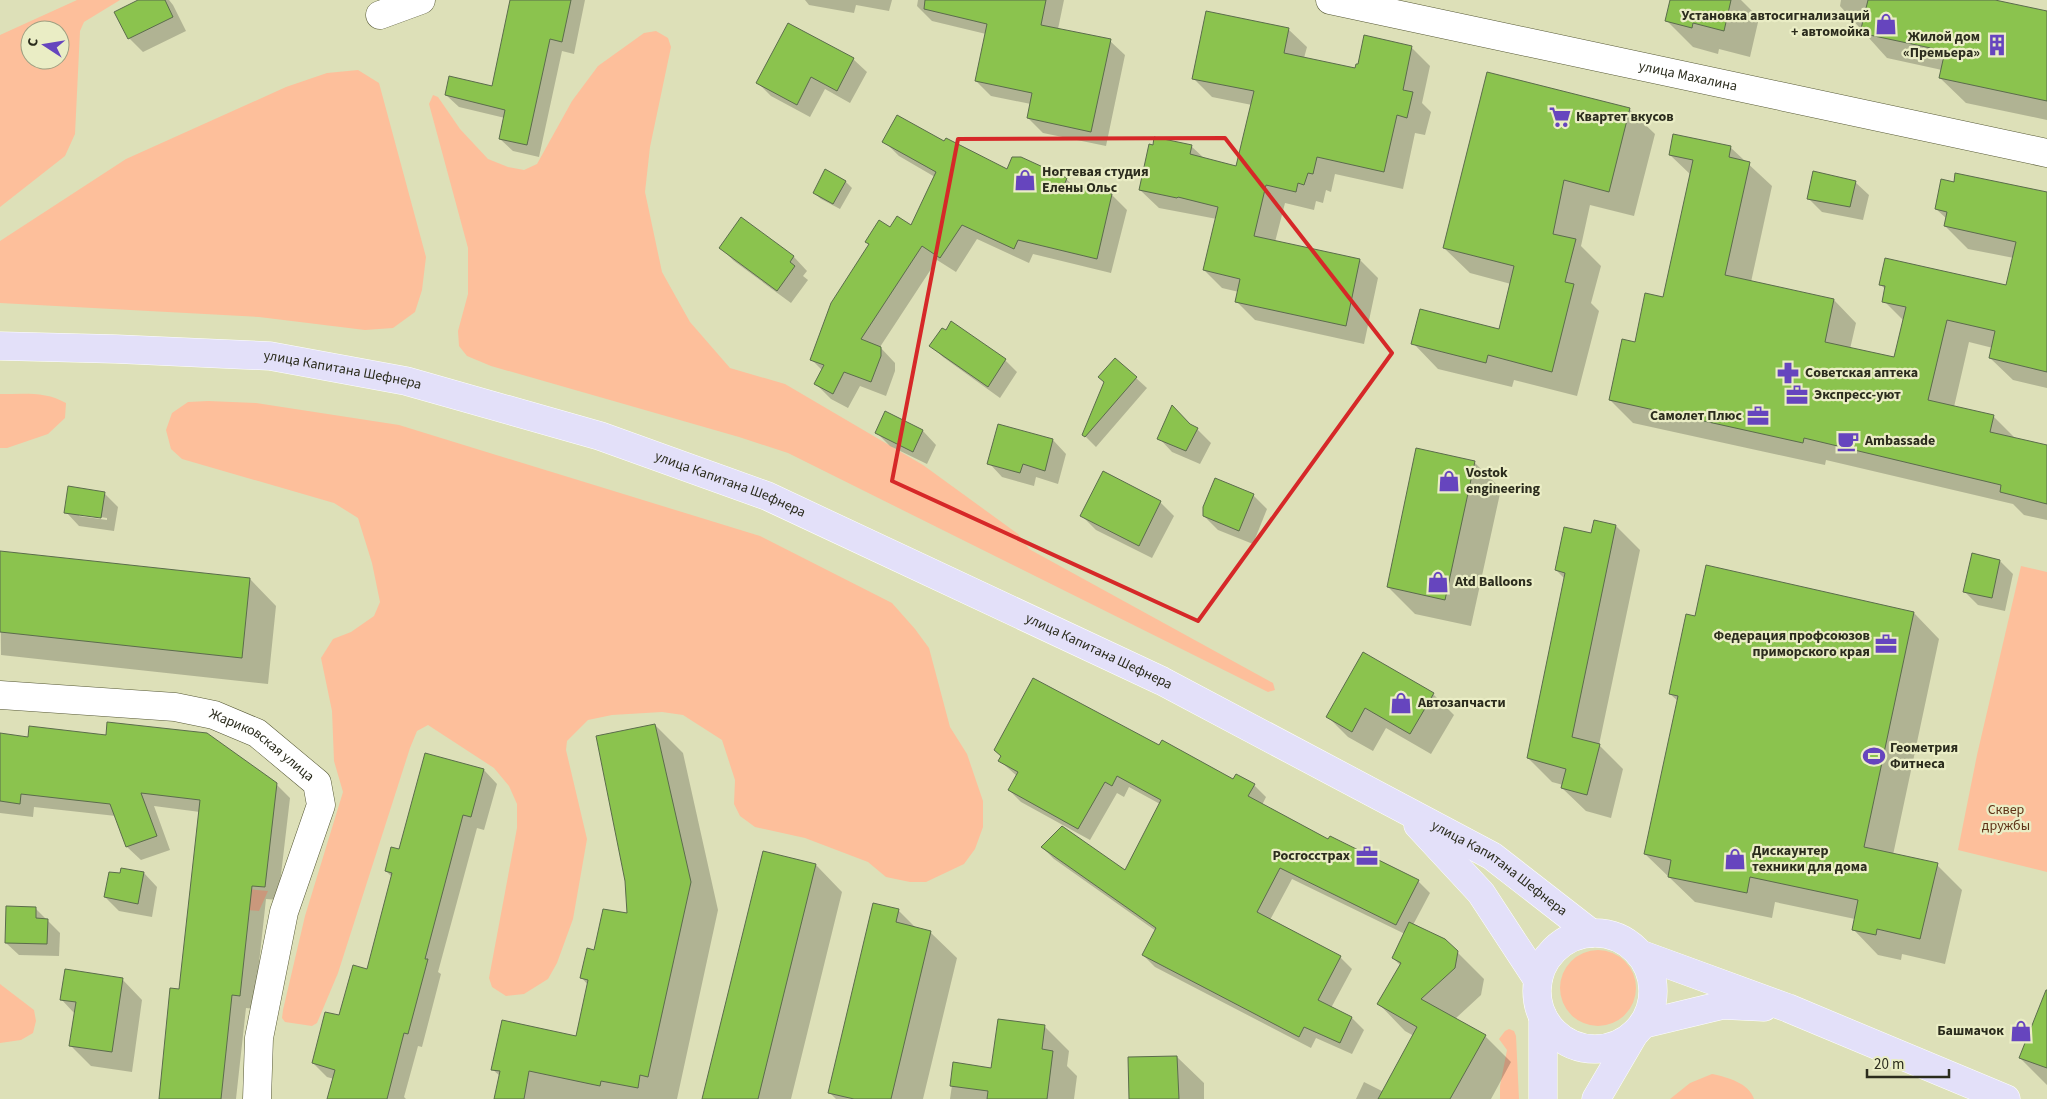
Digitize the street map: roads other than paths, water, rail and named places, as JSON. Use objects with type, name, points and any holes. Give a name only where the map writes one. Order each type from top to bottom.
[{"type":"main road","name":"улица Капитана Шефнера","points":[[0,346],[270,356],[406,381],[600,436],[767,496],[1162,681],[1502,861],[1591,933]]},
{"type":"main road","name":"улица Капитана Шефнера","points":[[1404,810],[1481,893],[1538,980]]},
{"type":"main road","points":[[1543,1099],[1543,1017],[1537,996],[1538,980],[1548,957],[1567,940],[1591,933],[1609,934],[1626,942],[1640,954],[1650,970],[1654,989],[1652,1007],[1596,1099]]},
{"type":"main road","points":[[1640,954],[1788,1008],[2006,1099]]},
{"type":"main road","points":[[1543,1017],[1559,1038],[1583,1049],[1610,1048],[1639,1030],[1723,1005],[1788,1008]]},
{"type":"street","points":[[380,15],[421,0]]},
{"type":"street","name":"улица Махалина","points":[[1330,0],[2047,153]]},
{"type":"street","name":"Жариковская улица","points":[[0,695],[176,707],[214,715],[257,733],[317,783],[321,805],[284,912],[259,1038],[257,1099]]},
{"type":"place","name":"Установка автосигнализаций + автомойка","points":[[1886,24]]},
{"type":"place","name":"Жилой дом «Премьера»","points":[[1997,45]]},
{"type":"place","name":"Квартет вкусов","points":[[1560,117]]},
{"type":"place","name":"Ногтевая студия Елены Ольс","points":[[1025,180]]},
{"type":"place","name":"Советская аптека","points":[[1788,373]]},
{"type":"place","name":"Экспресс-уют","points":[[1797,395]]},
{"type":"place","name":"Самолет Плюс","points":[[1758,416]]},
{"type":"place","name":"Ambassade","points":[[1848,441]]},
{"type":"place","name":"Vostok engineering","points":[[1449,481]]},
{"type":"place","name":"Atd Balloons","points":[[1438,582]]},
{"type":"place","name":"Федерация профсоюзов приморского края","points":[[1886,644]]},
{"type":"place","name":"Автозапчасти","points":[[1401,703]]},
{"type":"place","name":"Геометрия Фитнеса","points":[[1874,756]]},
{"type":"place","name":"Росгосстрах","points":[[1367,856]]},
{"type":"place","name":"Дискаунтер техники для дома","points":[[1735,859]]},
{"type":"place","name":"Башмачок","points":[[2021,1031]]},
{"type":"park label","name":"Сквер дружбы","points":[[2006,818]]}]
